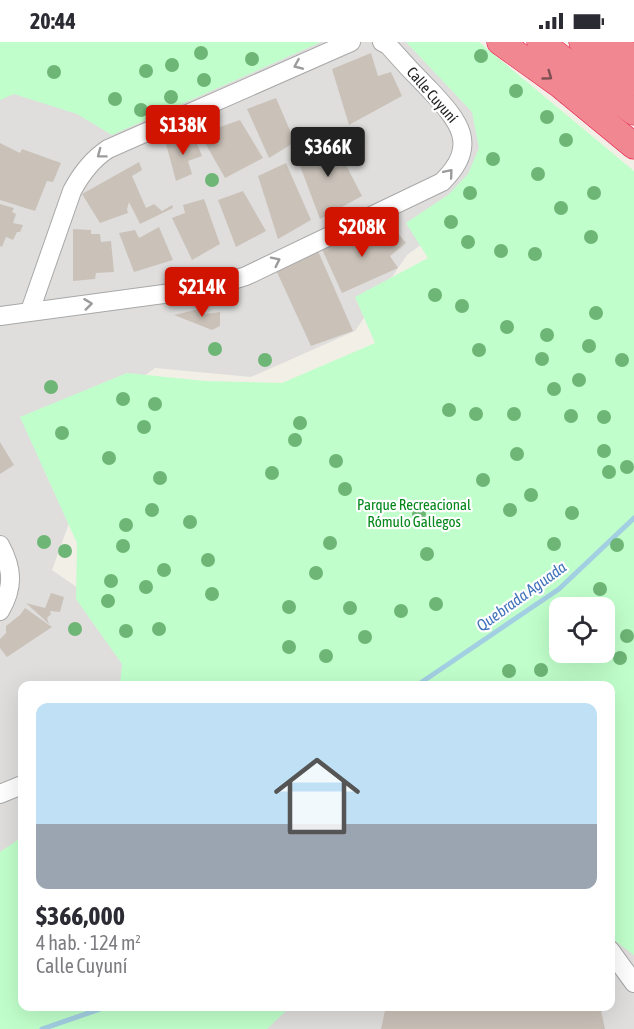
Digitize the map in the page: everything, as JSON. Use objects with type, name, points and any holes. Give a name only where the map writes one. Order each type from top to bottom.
[{"type":"highway","points":[[500,42],[561,85],[634,146]]},
{"type":"highway","points":[[540,42],[634,112]]},
{"type":"highway","points":[[582,42],[634,83]]},
{"type":"highway","points":[[611,42],[634,59]]},
{"type":"street","points":[[30,311],[72,191],[78,178],[97,157],[108,149],[351,42]]},
{"type":"street","name":"Calle Cuyuní","points":[[0,316],[224,284],[246,276],[442,182],[453,171],[460,158],[463,143],[461,129],[452,114],[388,45],[382,42]]},
{"type":"street","points":[[0,545],[12,578],[10,590],[0,611]]},
{"type":"street","points":[[0,794],[18,787]]},
{"type":"street","points":[[615,957],[634,983]]},
{"type":"shaded area","points":[[0,42],[445,42],[562,142],[407,255],[355,331],[251,377],[155,368],[115,397],[52,570],[163,647],[157,681],[18,681],[18,1010],[0,1029]]},
{"type":"shaded area","points":[[615,875],[634,895],[634,1029],[192,1029],[214,1011],[615,1011]]},
{"type":"green space","points":[[0,42],[321,42],[112,135],[77,114],[14,94],[0,100]]},
{"type":"green space","name":"Parque Recreacional Rómulo Gallegos","points":[[406,42],[479,42],[634,171],[634,955],[615,941],[615,681],[120,681],[122,664],[76,599],[77,543],[20,417],[127,373],[205,381],[282,383],[375,343],[355,297],[428,258],[406,223],[448,195],[468,174],[479,148],[472,112]]},
{"type":"green space","points":[[18,840],[18,1011],[286,1011],[267,1029],[0,1029],[0,852]]},
{"type":"building","points":[[371,53],[378,76],[391,72],[402,96],[349,125],[332,69]]},
{"type":"building","points":[[276,98],[295,142],[269,158],[247,109]]},
{"type":"building","points":[[240,120],[263,158],[225,178],[200,134]]},
{"type":"building","points":[[194,136],[202,156],[188,161],[192,174],[176,181],[166,144]]},
{"type":"building","points":[[332,138],[362,196],[320,219],[296,155]]},
{"type":"building","points":[[0,143],[20,153],[22,149],[61,163],[53,182],[47,181],[35,211],[0,200]]},
{"type":"building","points":[[139,162],[142,170],[132,176],[146,208],[154,204],[162,211],[172,205],[173,208],[140,224],[129,202],[128,213],[100,223],[82,194]]},
{"type":"building","points":[[286,163],[311,220],[278,239],[258,176]]},
{"type":"building","points":[[243,191],[266,231],[236,247],[218,200]]},
{"type":"building","points":[[204,199],[220,244],[192,260],[172,218],[185,213],[183,205]]},
{"type":"building","points":[[0,204],[14,208],[12,212],[16,214],[13,223],[23,225],[13,240],[6,237],[2,247],[0,246]]},
{"type":"building","points":[[159,227],[173,260],[134,272],[119,233],[135,230],[139,238]]},
{"type":"building","points":[[73,229],[91,230],[91,234],[100,234],[101,242],[111,241],[114,272],[96,273],[95,279],[73,281]]},
{"type":"building","points":[[395,230],[406,243],[390,256],[398,268],[342,293],[321,247],[357,232],[362,243]]},
{"type":"building","points":[[318,251],[353,331],[311,346],[276,270]]},
{"type":"building","points":[[204,308],[205,314],[220,312],[220,326],[212,330],[174,315]]},
{"type":"building","points":[[0,442],[14,465],[0,474]]},
{"type":"building","points":[[51,593],[64,597],[60,612],[50,611],[51,614],[47,618],[49,624],[26,603],[45,608]]},
{"type":"building","points":[[25,608],[52,627],[7,657],[0,648],[0,639],[6,633],[6,626]]},
{"type":"building","points":[[385,1011],[601,1011],[605,1029],[381,1029]]},
{"type":"waterway","name":"Quebrada Aguada","points":[[423,681],[559,589],[634,518]]},
{"type":"waterway","name":"Quebrada Aguada","points":[[42,1029],[94,1011]]}]
